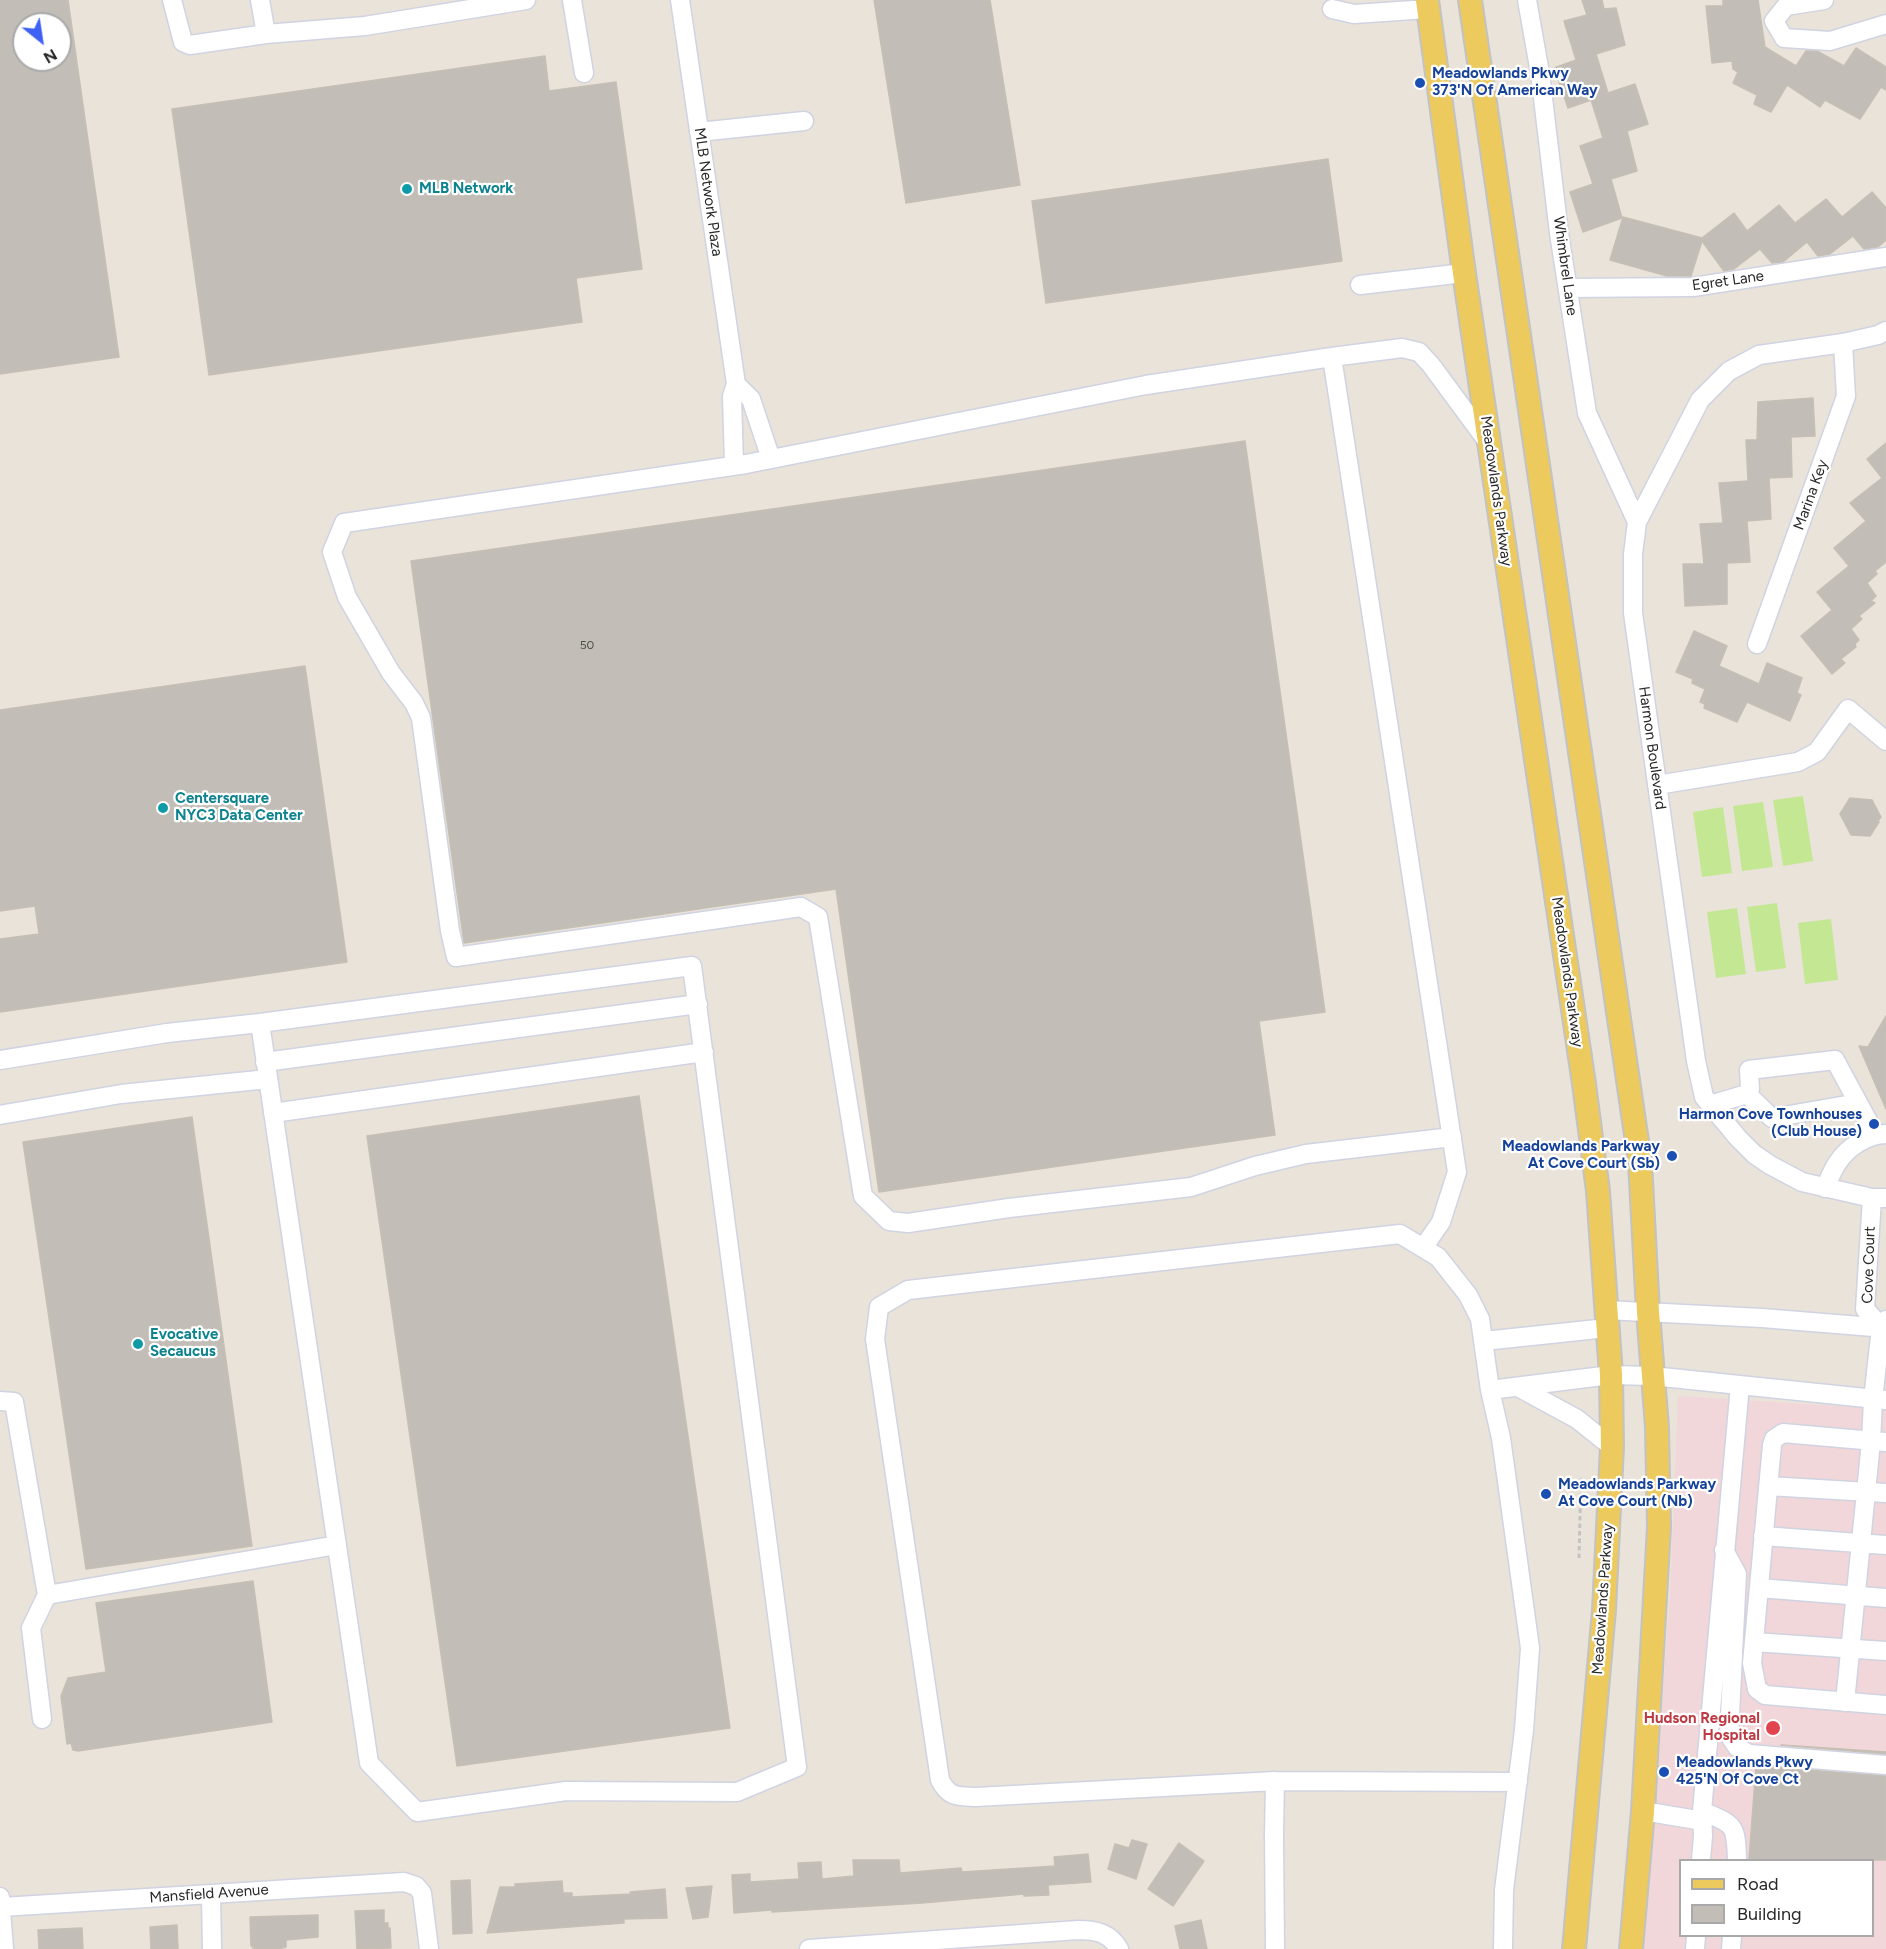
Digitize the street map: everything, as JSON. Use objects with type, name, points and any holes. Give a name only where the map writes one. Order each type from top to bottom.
[{"type":"main road","points":[[1470,0],[1640,1162],[1657,1427],[1659,1527],[1642,1811],[1631,1949]]},
{"type":"main road","name":"Meadowlands Parkway","points":[[1428,4],[1464,273],[1598,1191],[1611,1375],[1612,1447],[1605,1610],[1574,1949]]},
{"type":"street","points":[[172,0],[183,42],[190,45],[266,34],[365,26],[526,0]]},
{"type":"street","points":[[260,0],[266,34]]},
{"type":"street","points":[[572,0],[584,73]]},
{"type":"street","name":"MLB Network Plaza","points":[[680,0],[736,384]]},
{"type":"street","points":[[1348,0],[1332,9],[1354,14],[1428,4]]},
{"type":"street","name":"Whimbrel Lane","points":[[1527,0],[1540,73],[1559,233],[1587,413],[1637,522]]},
{"type":"street","points":[[1824,0],[1786,6],[1774,21],[1784,38],[1830,41],[1886,24]]},
{"type":"street","points":[[699,132],[804,121]]},
{"type":"street","name":"Egret Lane","points":[[1568,288],[1693,287],[1886,257]]},
{"type":"street","points":[[1360,285],[1464,273]]},
{"type":"street","name":"Harmon Boulevard","points":[[1879,1198],[1802,1182],[1770,1165],[1754,1154],[1704,1097],[1695,1061],[1633,613],[1633,554],[1637,522],[1700,400],[1729,371],[1760,355],[1843,343],[1886,331]]},
{"type":"street","name":"Marina Key","points":[[1757,644],[1846,396],[1843,343]]},
{"type":"street","points":[[1452,1137],[1306,1154],[1255,1166],[1191,1187],[1009,1208],[908,1223],[889,1221],[863,1196],[818,917],[801,907],[456,957],[450,931],[421,718],[414,704],[391,673],[347,597],[332,552],[344,523],[771,459],[1146,385],[1402,348],[1419,352],[1431,365],[1490,445]]},
{"type":"street","points":[[1332,357],[1457,1172],[1441,1222],[1423,1248]]},
{"type":"street","points":[[734,465],[732,396],[736,384],[751,399],[771,459]]},
{"type":"street","points":[[1657,785],[1798,762],[1817,752],[1848,709],[1886,741]]},
{"type":"street","points":[[0,1060],[68,1051],[167,1033],[260,1023],[692,966],[796,1767],[737,1792],[566,1791],[417,1812],[369,1763],[260,1023]]},
{"type":"street","points":[[0,1115],[698,1004]]},
{"type":"street","points":[[273,1113],[704,1052]]},
{"type":"street","points":[[1710,1105],[1747,1094],[1750,1089],[1749,1070],[1835,1060],[1858,1103],[1881,1134],[1859,1142],[1839,1160],[1825,1188]]},
{"type":"street","points":[[1747,1094],[1772,1118],[1858,1103]]},
{"type":"street","name":"Cove Court","points":[[1879,1198],[1865,1309],[1884,1325]]},
{"type":"street","points":[[1503,1949],[1504,1890],[1518,1782],[1530,1648],[1501,1438],[1490,1390],[1480,1319],[1468,1295],[1438,1257],[1400,1234],[908,1290],[879,1307],[875,1339],[938,1768],[944,1788],[952,1796],[976,1797],[1275,1781],[1518,1782]]},
{"type":"street","points":[[1484,1341],[1648,1312],[1884,1325],[1879,1442],[1866,1492],[1845,1702]]},
{"type":"street","points":[[1490,1390],[1611,1375],[1652,1376],[1879,1400]]},
{"type":"street","points":[[1701,1859],[1702,1816],[1740,1385]]},
{"type":"street","points":[[1518,1387],[1577,1419],[1612,1447]]},
{"type":"street","points":[[0,1401],[14,1402],[47,1595],[31,1628],[42,1719]]},
{"type":"street","points":[[1879,1442],[1783,1433],[1774,1439],[1752,1663],[1757,1689],[1765,1695],[1886,1705]]},
{"type":"street","points":[[1768,1486],[1886,1493]]},
{"type":"street","points":[[1763,1536],[1886,1545]]},
{"type":"street","points":[[47,1595],[337,1545]]},
{"type":"street","points":[[1724,1550],[1737,1574],[1729,1735],[1737,1747],[1749,1754],[1886,1765]]},
{"type":"street","points":[[1759,1588],[1886,1598]]},
{"type":"street","points":[[1754,1642],[1886,1651]]},
{"type":"street","points":[[1275,1781],[1275,1949]]},
{"type":"street","points":[[1642,1811],[1702,1816],[1725,1821],[1736,1833],[1737,1859]]},
{"type":"street","name":"Mansfield Avenue","points":[[1,1902],[211,1894],[404,1882],[416,1886],[422,1893],[429,1949]]},
{"type":"street","points":[[211,1894],[212,1949]]},
{"type":"street","points":[[1,1902],[4,1949]]},
{"type":"street","points":[[809,1949],[912,1946],[1078,1930],[1104,1933],[1116,1944]]},
{"type":"path","points":[[1579,1558],[1581,1476]]},
{"type":"shaded area","name":"Hudson Regional Hospital","points":[[1678,1396],[1886,1409],[1886,1949],[1643,1949],[1670,1596]]},
{"type":"green space","points":[[1803,796],[1813,861],[1783,866],[1773,800]]},
{"type":"green space","points":[[1763,802],[1773,867],[1742,871],[1733,806]]},
{"type":"green space","points":[[1723,807],[1732,873],[1702,877],[1693,812]]},
{"type":"green space","points":[[1777,903],[1786,968],[1756,972],[1747,907]]},
{"type":"green space","points":[[1737,908],[1746,974],[1716,978],[1707,912]]},
{"type":"green space","points":[[1831,919],[1838,980],[1805,984],[1798,923]]},
{"type":"building","points":[[0,0],[68,0],[70,12],[12,12],[12,72],[72,72],[72,28],[119,357],[0,374]]},
{"type":"building","points":[[874,0],[990,0],[1020,185],[906,203]]},
{"type":"building","points":[[1582,0],[1602,0],[1604,9],[1616,8],[1625,45],[1596,54],[1608,93],[1635,84],[1648,124],[1627,131],[1637,171],[1611,179],[1622,218],[1583,232],[1570,192],[1593,184],[1580,146],[1603,138],[1591,100],[1568,108],[1554,68],[1576,60],[1564,21],[1587,15]]},
{"type":"building","points":[[1723,0],[1758,0],[1765,47],[1796,66],[1806,51],[1817,51],[1844,66],[1856,48],[1886,67],[1886,90],[1881,87],[1860,119],[1825,100],[1820,107],[1787,85],[1771,112],[1754,104],[1757,95],[1733,83],[1738,72],[1733,69],[1732,61],[1712,63],[1706,6],[1723,6]]},
{"type":"building","name":"MLB Network","points":[[545,56],[549,91],[616,82],[642,269],[576,278],[582,322],[209,375],[172,109]]},
{"type":"building","points":[[1328,159],[1342,261],[1046,303],[1032,201]]},
{"type":"building","points":[[1872,192],[1886,208],[1886,240],[1878,247],[1864,249],[1853,236],[1830,254],[1818,256],[1807,242],[1783,262],[1772,263],[1760,249],[1734,269],[1724,271],[1702,241],[1691,276],[1667,276],[1610,260],[1623,217],[1702,238],[1734,213],[1747,231],[1779,205],[1795,223],[1826,199],[1842,217]]},
{"type":"building","points":[[1813,398],[1815,436],[1791,437],[1792,477],[1769,478],[1771,519],[1747,521],[1750,562],[1727,563],[1727,604],[1685,606],[1683,564],[1704,564],[1700,524],[1723,523],[1719,483],[1748,481],[1746,440],[1757,440],[1758,402]]},
{"type":"building","points":[[1245,441],[1325,1012],[1259,1021],[1275,1135],[879,1192],[836,889],[464,943],[411,561]]},
{"type":"building","points":[[1886,443],[1886,562],[1875,571],[1877,574],[1867,583],[1876,596],[1871,601],[1875,603],[1859,616],[1862,619],[1851,629],[1859,640],[1855,644],[1856,647],[1841,659],[1845,663],[1832,674],[1801,636],[1832,610],[1817,592],[1849,566],[1834,548],[1866,521],[1850,503],[1882,478],[1867,459]]},
{"type":"building","points":[[1694,631],[1727,646],[1719,666],[1759,684],[1767,663],[1802,678],[1797,693],[1801,695],[1790,721],[1747,702],[1737,722],[1704,708],[1705,704],[1700,702],[1705,689],[1692,683],[1693,679],[1676,672]]},
{"type":"building","name":"Centersquare NYC3 Data Center","points":[[305,666],[347,962],[0,1012],[0,939],[39,934],[35,906],[0,911],[0,710]]},
{"type":"building","points":[[1850,798],[1872,800],[1881,817],[1870,836],[1851,835],[1840,814]]},
{"type":"building","points":[[1886,1016],[1886,1109],[1859,1046],[1868,1047]]},
{"type":"building","points":[[639,1096],[730,1728],[457,1766],[367,1136]]},
{"type":"building","name":"Evocative Secaucus","points":[[192,1117],[252,1546],[86,1569],[23,1142]]},
{"type":"building","points":[[253,1581],[272,1722],[78,1751],[73,1750],[71,1743],[67,1744],[61,1696],[68,1678],[106,1672],[96,1603]]},
{"type":"building","points":[[1781,1745],[1886,1752],[1886,1754]]},
{"type":"building","points":[[1756,1766],[1886,1776],[1886,1860],[1749,1859]]},
{"type":"building","points":[[1132,1840],[1147,1844],[1136,1879],[1108,1869],[1115,1844],[1129,1848]]},
{"type":"building","points":[[1179,1843],[1204,1861],[1173,1906],[1148,1889]]},
{"type":"building","points":[[1088,1854],[1091,1882],[1048,1885],[1049,1895],[1024,1896],[1024,1894],[922,1903],[734,1913],[732,1875],[750,1874],[750,1882],[799,1879],[798,1863],[821,1862],[822,1879],[854,1876],[853,1860],[899,1860],[900,1873],[961,1868],[962,1872],[1055,1866],[1054,1857]]},
{"type":"building","points":[[470,1880],[472,1933],[453,1934],[451,1881]]},
{"type":"building","points":[[562,1881],[563,1893],[572,1893],[572,1897],[631,1894],[630,1892],[665,1889],[667,1918],[624,1919],[624,1923],[487,1933],[500,1887]]},
{"type":"building","points":[[712,1886],[708,1917],[693,1919],[686,1888]]},
{"type":"building","points":[[384,1910],[384,1923],[388,1923],[388,1929],[390,1928],[391,1948],[357,1949],[355,1911]]},
{"type":"building","points":[[318,1915],[318,1937],[286,1940],[286,1947],[279,1949],[253,1949],[251,1946],[250,1917]]},
{"type":"building","points":[[1201,1920],[1207,1949],[1180,1949],[1175,1926]]},
{"type":"building","points":[[177,1925],[178,1949],[151,1949],[150,1927]]},
{"type":"building","points":[[82,1928],[83,1949],[39,1949],[38,1930]]},
{"type":"place","name":"Meadowlands Pkwy 373'N Of American Way","points":[[1420,83]]},
{"type":"place","name":"MLB Network","points":[[407,189]]},
{"type":"place","name":"Centersquare NYC3 Data Center","points":[[163,808]]},
{"type":"place","name":"Harmon Cove Townhouses (Club House)","points":[[1874,1124]]},
{"type":"place","name":"Meadowlands Parkway At Cove Court (Sb)","points":[[1672,1156]]},
{"type":"place","name":"Evocative Secaucus","points":[[138,1344]]},
{"type":"place","name":"Meadowlands Parkway At Cove Court (Nb)","points":[[1546,1494]]},
{"type":"place","name":"Hudson Regional Hospital","points":[[1773,1728]]},
{"type":"place","name":"Meadowlands Pkwy 425'N Of Cove Ct","points":[[1664,1772]]}]
